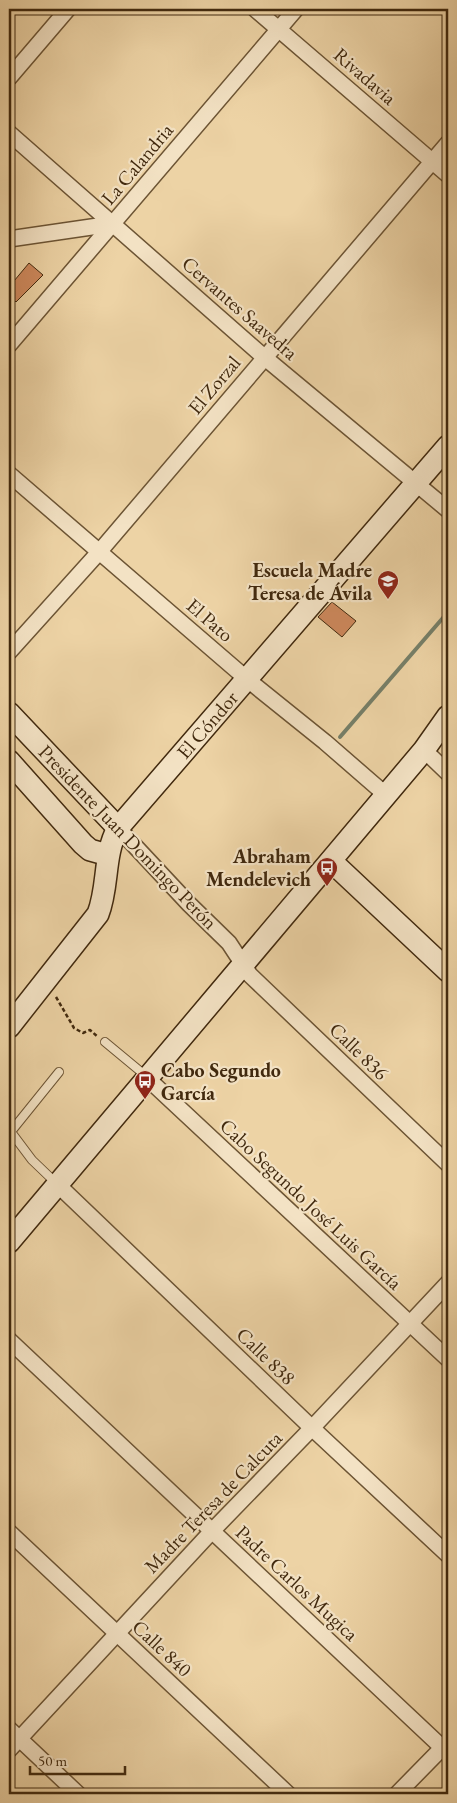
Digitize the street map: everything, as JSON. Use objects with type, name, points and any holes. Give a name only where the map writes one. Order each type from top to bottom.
[{"type":"main road","name":"El Cóndor","points":[[12,1015],[98,914],[102,904],[108,855],[112,838],[118,828],[248,680],[448,446]]},
{"type":"main road","name":"Presidente Juan Domingo Perón","points":[[9,713],[118,828]]},
{"type":"main road","points":[[9,1242],[424,750],[448,716]]},
{"type":"main road","points":[[424,750],[448,729]]},
{"type":"main road","name":"Presidente Juan Domingo Perón","points":[[9,761],[83,844],[90,850],[108,855]]},
{"type":"main road","points":[[331,861],[448,971]]},
{"type":"street","points":[[9,78],[68,9]]},
{"type":"street","name":"Rivadavia","points":[[255,9],[448,174]]},
{"type":"street","name":"La Calandria","points":[[9,345],[296,9]]},
{"type":"street","name":"Cervantes Saavedra","points":[[9,133],[264,357],[448,510]]},
{"type":"street","name":"El Zorzal","points":[[9,652],[100,551],[448,143]]},
{"type":"street","points":[[9,239],[112,224]]},
{"type":"street","name":"El Pato","points":[[9,474],[248,680],[325,742],[386,795]]},
{"type":"street","points":[[424,750],[448,773]]},
{"type":"street","name":"Presidente Juan Domingo Perón","points":[[118,828],[229,944],[244,965]]},
{"type":"street","name":"Calle 836","points":[[244,965],[250,975],[448,1164]]},
{"type":"street","name":"Cabo Segundo José Luis García","points":[[147,1078],[448,1359]]},
{"type":"street","name":"Calle 838","points":[[58,1184],[448,1556]]},
{"type":"street","name":"Madre Teresa de Calcuta","points":[[9,1750],[14,1734],[117,1634],[213,1530],[448,1283]]},
{"type":"street","name":"Padre Carlos Mugica","points":[[9,1340],[447,1748]]},
{"type":"street","name":"Calle 840","points":[[9,1532],[288,1794]]},
{"type":"street","points":[[14,1734],[78,1794]]},
{"type":"street","points":[[398,1794],[447,1748]]},
{"type":"lane","points":[[105,1042],[147,1078]]},
{"type":"lane","points":[[58,1184],[32,1160],[10,1133],[59,1072]]},
{"type":"path","points":[[56,998],[74,1028],[83,1034],[90,1030],[105,1042]]},
{"type":"building","points":[[29,263],[43,275],[16,302],[9,295],[9,287]]},
{"type":"building","points":[[332,602],[356,621],[342,637],[318,617]]},
{"type":"waterway","points":[[340,737],[448,612]]},
{"type":"place","name":"Escuela Madre Teresa de Ávila","points":[[388,600]]},
{"type":"place","name":"Abraham Mendelevich","points":[[327,887]]},
{"type":"place","name":"Cabo Segundo García","points":[[145,1100]]}]
